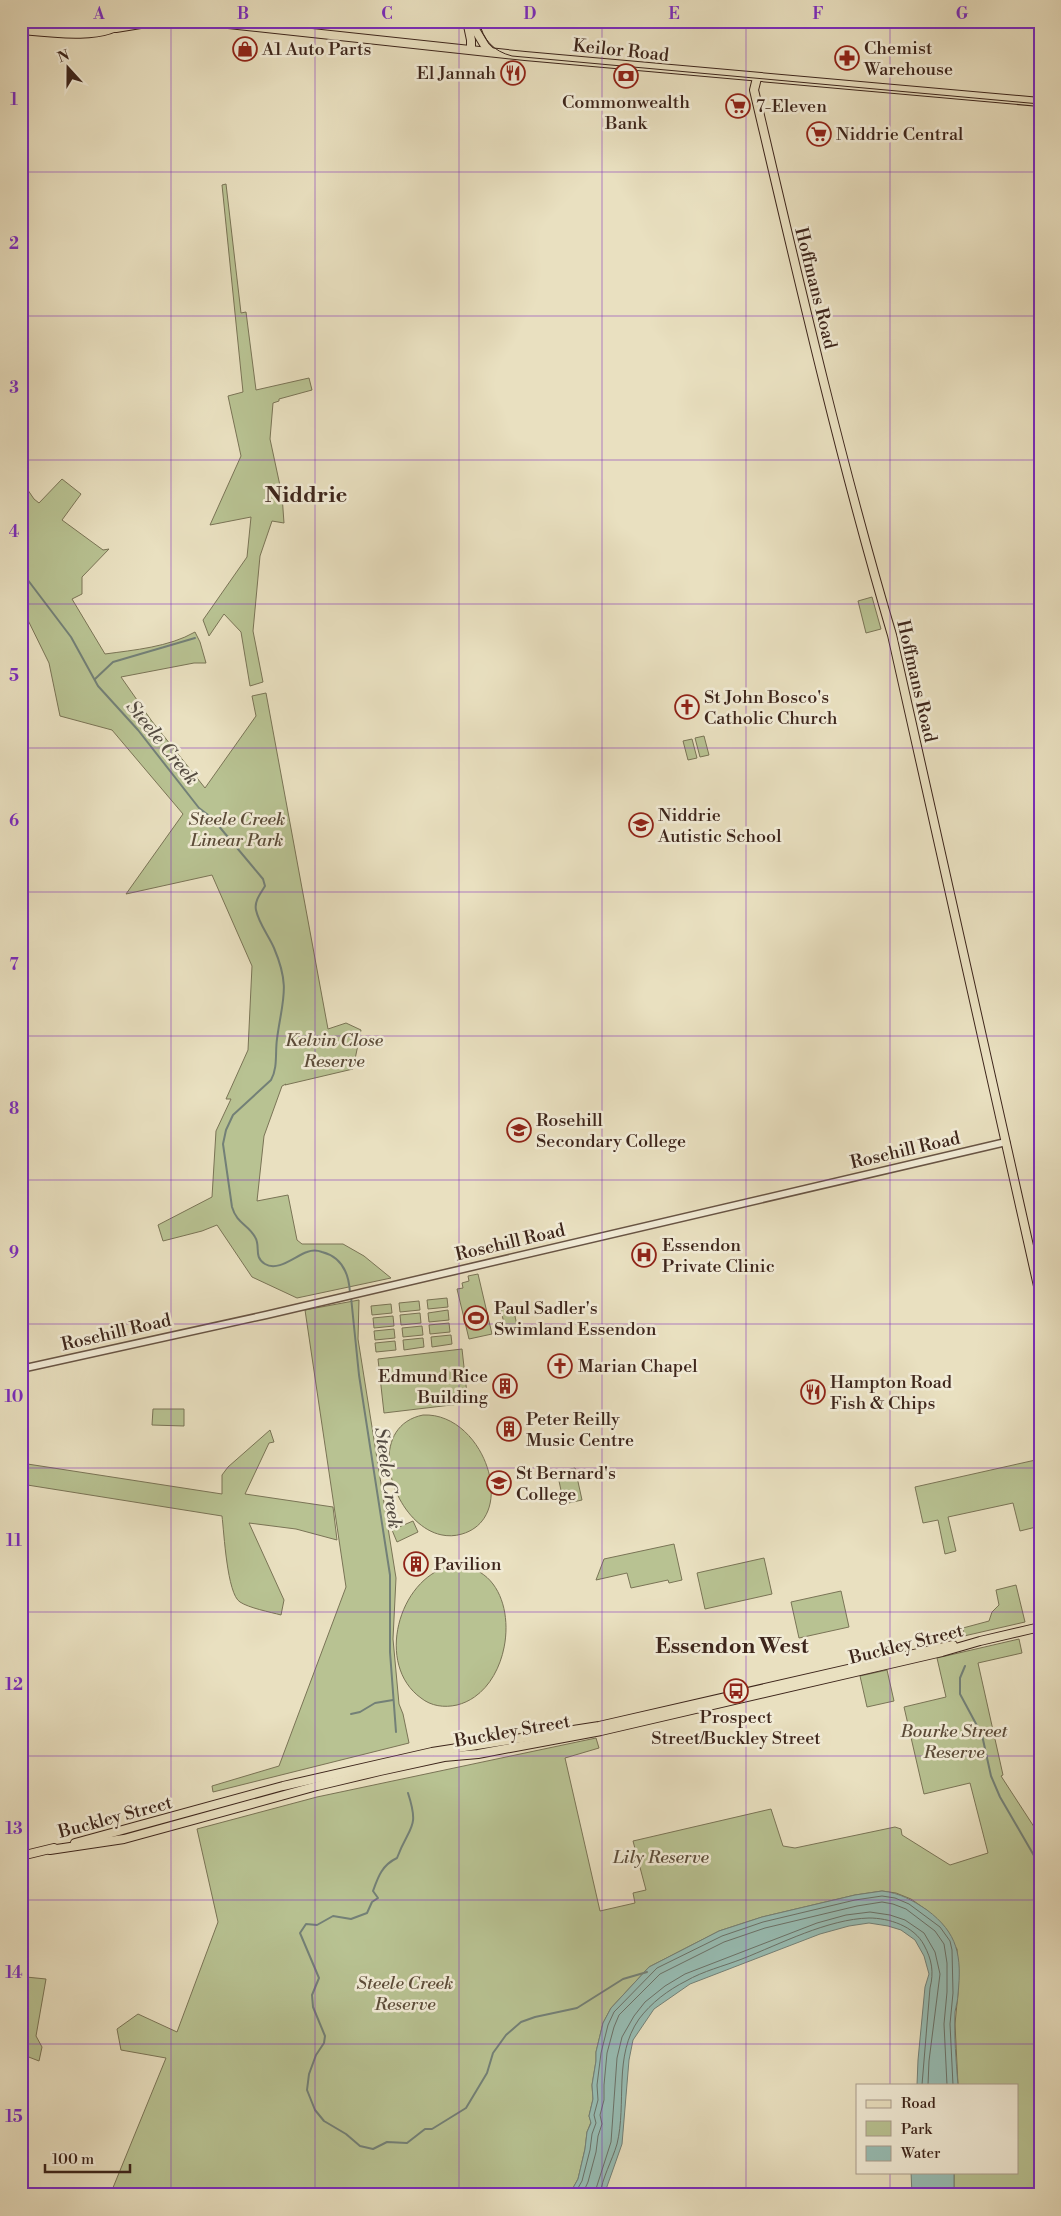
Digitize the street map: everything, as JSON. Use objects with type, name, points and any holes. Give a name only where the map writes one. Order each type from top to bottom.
[{"type":"main road","points":[[21,25],[66,29],[103,24],[113,25],[122,21]]},
{"type":"main road","points":[[21,30],[66,35],[113,25],[159,21]]},
{"type":"main road","name":"Keilor Road","points":[[200,21],[757,78],[1040,102]]},
{"type":"main road","points":[[469,21],[471,50]]},
{"type":"main road","points":[[469,21],[491,52]]},
{"type":"main road","name":"Hoffmans Road","points":[[757,78],[754,90],[782,213],[861,527],[892,636],[1040,1295]]},
{"type":"main road","name":"Buckley Street","points":[[21,1856],[124,1839],[317,1786],[380,1771],[444,1757],[478,1754],[600,1728],[942,1652],[1040,1627]]},
{"type":"street","name":"Rosehill Road","points":[[21,1369],[359,1293],[1006,1142]]},
{"type":"green space","points":[[226,184],[241,313],[246,312],[256,390],[309,378],[312,390],[279,399],[279,401],[273,403],[270,439],[282,495],[284,523],[272,521],[260,556],[253,631],[263,682],[250,686],[241,632],[224,614],[209,636],[203,620],[247,557],[251,517],[210,525],[241,456],[228,396],[243,392],[222,185]]},
{"type":"green space","name":"Steele Creek Linear Park","points":[[62,479],[81,494],[62,520],[103,550],[109,549],[82,577],[82,594],[72,599],[105,654],[163,644],[195,632],[200,642],[206,663],[194,663],[121,677],[151,720],[205,788],[256,716],[252,696],[266,693],[328,1029],[346,1023],[361,1030],[353,1069],[282,1086],[264,1136],[257,1201],[288,1195],[297,1240],[302,1244],[343,1244],[364,1256],[391,1278],[297,1298],[252,1277],[217,1225],[163,1241],[158,1225],[212,1197],[216,1131],[231,1099],[226,1099],[248,1050],[252,966],[212,875],[126,894],[183,814],[112,730],[60,716],[49,663],[21,606],[21,480],[39,503]]},
{"type":"green space","points":[[872,597],[881,629],[866,633],[858,601]]},
{"type":"green space","points":[[704,736],[709,755],[700,757],[695,738]]},
{"type":"green space","points":[[692,739],[697,758],[688,760],[683,741]]},
{"type":"green space","name":"Paul Sadler's Swimland Essendon","points":[[478,1274],[492,1334],[469,1339],[457,1289],[463,1288],[462,1283],[469,1281],[468,1276]]},
{"type":"green space","points":[[447,1298],[448,1307],[428,1309],[427,1300]]},
{"type":"green space","points":[[359,1300],[358,1339],[396,1578],[393,1639],[399,1704],[409,1743],[213,1792],[212,1786],[279,1766],[346,1587],[305,1310]]},
{"type":"green space","points":[[419,1301],[420,1310],[400,1312],[399,1303]]},
{"type":"green space","points":[[391,1304],[392,1313],[372,1315],[371,1306]]},
{"type":"green space","points":[[513,1307],[518,1330],[506,1333],[501,1310]]},
{"type":"green space","points":[[448,1310],[449,1320],[429,1322],[428,1313]]},
{"type":"green space","points":[[420,1313],[421,1323],[401,1325],[400,1315]]},
{"type":"green space","points":[[393,1316],[394,1326],[374,1328],[373,1318]]},
{"type":"green space","points":[[449,1323],[450,1332],[430,1334],[429,1325]]},
{"type":"green space","points":[[422,1326],[423,1335],[403,1337],[402,1328]]},
{"type":"green space","points":[[394,1329],[395,1338],[375,1340],[374,1331]]},
{"type":"green space","points":[[451,1335],[452,1344],[432,1347],[431,1337]]},
{"type":"green space","points":[[423,1338],[424,1347],[404,1350],[403,1340]]},
{"type":"green space","points":[[395,1341],[396,1350],[376,1352],[375,1343]]},
{"type":"green space","points":[[462,1349],[468,1403],[384,1413],[378,1359]]},
{"type":"green space","points":[[153,1409],[184,1409],[184,1426],[152,1425]]},
{"type":"green space","points":[[423,1415],[445,1419],[463,1430],[477,1447],[487,1467],[491,1488],[489,1508],[479,1524],[462,1534],[440,1535],[421,1525],[405,1508],[394,1486],[389,1464],[392,1442],[402,1425]]},
{"type":"green space","points":[[270,1430],[274,1442],[269,1443],[245,1494],[333,1507],[337,1540],[296,1529],[249,1523],[284,1600],[281,1615],[249,1606],[240,1602],[236,1597],[229,1575],[222,1516],[21,1484],[21,1463],[222,1494],[222,1475],[228,1467]]},
{"type":"green space","points":[[1040,1459],[1040,1526],[1020,1531],[1013,1503],[948,1517],[956,1551],[945,1554],[938,1520],[923,1523],[915,1487]]},
{"type":"green space","points":[[575,1468],[582,1500],[564,1504],[557,1472]]},
{"type":"green space","points":[[413,1521],[418,1532],[397,1542],[392,1530]]},
{"type":"green space","points":[[674,1544],[682,1580],[669,1583],[668,1580],[631,1588],[627,1573],[596,1580],[604,1559]]},
{"type":"green space","points":[[764,1558],[772,1594],[705,1609],[697,1573]]},
{"type":"green space","points":[[450,1566],[475,1570],[492,1583],[502,1603],[506,1627],[503,1652],[494,1676],[478,1694],[457,1705],[443,1706],[433,1705],[425,1701],[407,1683],[399,1665],[396,1645],[399,1624],[406,1605],[417,1587],[432,1574]]},
{"type":"green space","points":[[1016,1585],[1025,1622],[964,1636],[963,1628],[989,1621],[992,1612],[999,1605],[996,1590]]},
{"type":"green space","points":[[841,1591],[849,1627],[799,1638],[791,1602]]},
{"type":"green space","name":"Steele Creek Reserve","points":[[1019,1639],[1022,1653],[978,1663],[1003,1775],[1001,1776],[1040,1836],[1040,2195],[954,2195],[954,2174],[1018,2174],[1018,2084],[958,2084],[955,2024],[958,1993],[957,1949],[928,1911],[911,1899],[896,1893],[882,1891],[855,1895],[762,1917],[719,1931],[649,1967],[611,2008],[603,2023],[596,2052],[592,2085],[593,2099],[589,2116],[591,2122],[587,2132],[578,2179],[569,2195],[110,2195],[166,2058],[121,2050],[117,2029],[138,2014],[177,2032],[218,1922],[197,1829],[317,1797],[596,1738],[599,1748],[565,1758],[600,1911],[635,1903],[633,1893],[646,1890],[633,1841],[771,1809],[783,1846],[795,1848],[895,1827],[901,1829],[902,1835],[950,1865],[988,1853],[970,1783],[924,1794],[904,1707],[946,1697],[937,1658]]},
{"type":"green space","name":"Bourke Street Reserve","points":[[887,1670],[894,1701],[867,1707],[860,1676]]},
{"type":"green space","points":[[26,1977],[46,1979],[36,2036],[42,2047],[39,2061],[21,2054],[21,2012],[27,2008]]},
{"type":"water","points":[[882,1891],[895,1893],[916,1903],[927,1910],[945,1927],[956,1946],[959,1968],[958,1996],[955,2012],[958,2084],[917,2084],[925,1987],[929,1974],[924,1956],[915,1940],[901,1930],[869,1923],[820,1934],[690,1984],[654,2009],[633,2040],[629,2060],[622,2144],[604,2195],[569,2195],[578,2179],[587,2132],[591,2123],[589,2116],[593,2099],[592,2085],[596,2052],[603,2023],[611,2008],[649,1967],[719,1931],[762,1917],[855,1895]]},
{"type":"water","points":[[911,2174],[954,2174],[954,2195],[912,2195]]},
{"type":"waterway","name":"Steele Creek","points":[[21,571],[71,637],[98,686],[138,730],[199,808],[212,818],[263,879],[265,886],[257,900],[256,910],[279,962],[284,984],[284,994],[275,1065],[271,1080],[233,1115],[226,1130],[223,1144],[232,1207],[240,1221],[257,1240],[258,1255],[265,1264],[270,1266],[281,1265],[314,1250],[329,1254],[343,1267],[348,1279],[350,1293]]},
{"type":"waterway","points":[[95,679],[113,662],[195,638]]},
{"type":"waterway","name":"Steele Creek","points":[[351,1297],[359,1375],[390,1575],[390,1652],[396,1732]]},
{"type":"waterway","points":[[965,1666],[960,1678],[960,1694],[982,1735],[991,1776],[1000,1797],[1040,1866]]},
{"type":"waterway","points":[[351,1714],[360,1712],[375,1703],[393,1700]]},
{"type":"waterway","name":"Steele Creek","points":[[408,1793],[413,1814],[412,1827],[397,1858],[388,1864],[379,1876],[373,1891],[378,1898],[372,1902],[367,1913],[351,1919],[333,1916],[317,1925],[306,1924],[300,1933],[319,1978],[312,1995],[313,2007],[325,2036],[324,2043],[316,2055],[309,2074],[307,2090],[315,2110],[324,2121],[346,2134],[360,2146],[373,2149],[387,2142],[407,2143],[425,2129],[432,2129],[466,2108],[487,2073],[493,2053],[506,2035],[521,2022],[577,2008],[623,1979],[647,1972]]},
{"type":"tram line","points":[[479,21],[483,34],[490,44],[499,51],[512,56],[1040,104]]},
{"type":"place","name":"A1 Auto Parts","points":[[245,49]]},
{"type":"place","name":"Chemist Warehouse","points":[[847,58]]},
{"type":"place","name":"El Jannah","points":[[513,73]]},
{"type":"place","name":"Commonwealth Bank","points":[[626,76]]},
{"type":"place","name":"7-Eleven","points":[[738,106]]},
{"type":"place","name":"Niddrie Central","points":[[819,134]]},
{"type":"place","name":"St John Bosco's Catholic Church","points":[[687,707]]},
{"type":"place","name":"Niddrie Autistic School","points":[[641,825]]},
{"type":"place","name":"Rosehill Secondary College","points":[[519,1130]]},
{"type":"place","name":"Essendon Private Clinic","points":[[644,1255]]},
{"type":"place","name":"Paul Sadler's Swimland Essendon","points":[[476,1318]]},
{"type":"place","name":"Marian Chapel","points":[[560,1366]]},
{"type":"place","name":"Edmund Rice Building","points":[[505,1386]]},
{"type":"place","name":"Hampton Road Fish & Chips","points":[[813,1392]]},
{"type":"place","name":"Peter Reilly Music Centre","points":[[509,1429]]},
{"type":"place","name":"St Bernard's College","points":[[499,1483]]},
{"type":"place","name":"Pavilion","points":[[416,1564]]},
{"type":"place","name":"Prospect Street/Buckley Street","points":[[736,1691]]},
{"type":"district","name":"Niddrie","points":[[306,494]]},
{"type":"district","name":"Essendon West","points":[[732,1645]]},
{"type":"park label","name":"Kelvin Close Reserve","points":[[334,1050]]},
{"type":"park label","name":"Lily Reserve","points":[[661,1857]]}]
